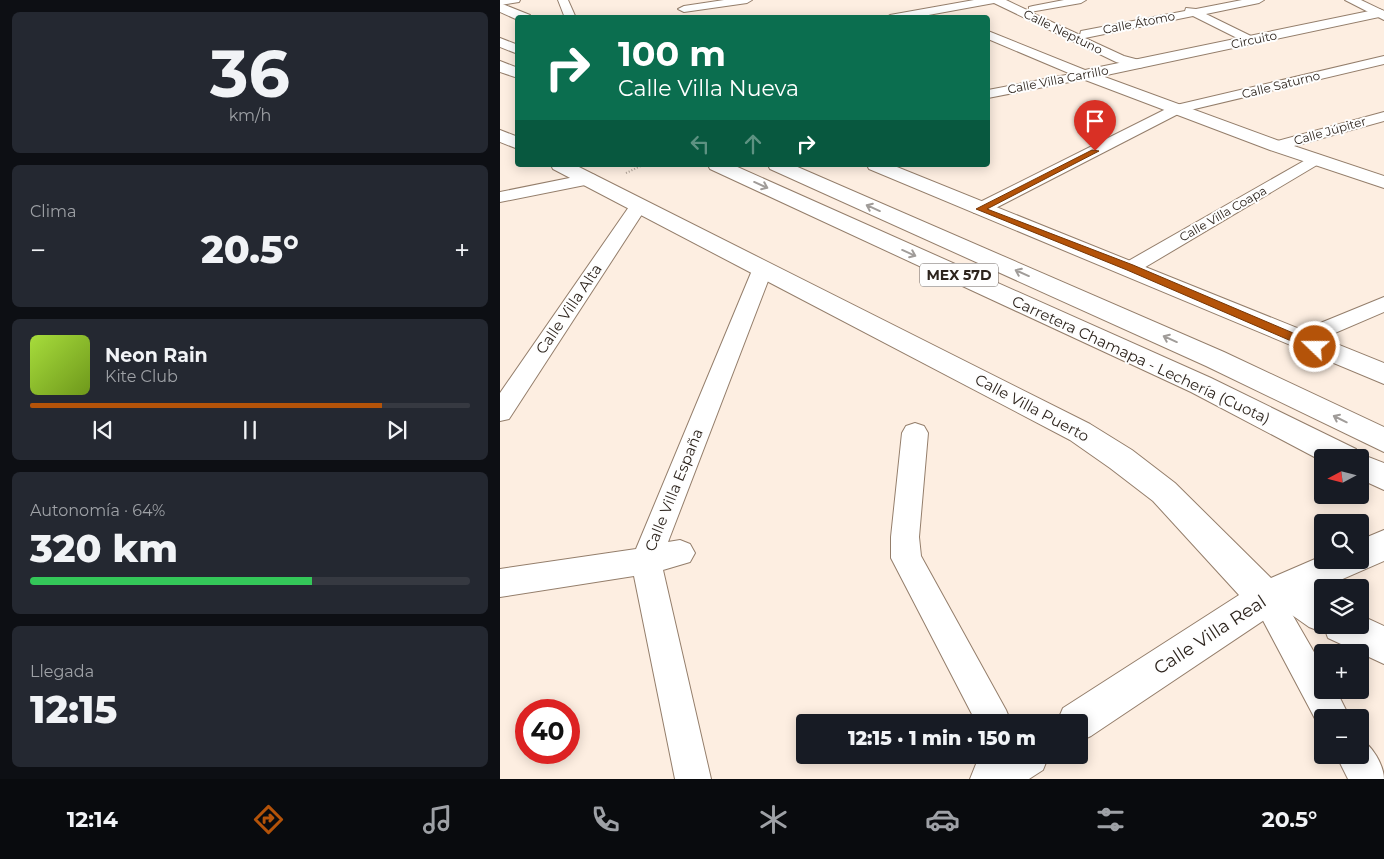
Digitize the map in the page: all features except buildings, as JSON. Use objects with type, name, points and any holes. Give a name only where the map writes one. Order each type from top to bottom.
[{"type":"main road","points":[[1351,0],[1382,14]]},
{"type":"main road","points":[[500,7],[518,15]]},
{"type":"main road","name":"Circuito","points":[[1132,64],[1382,14]]},
{"type":"main road","points":[[500,42],[515,49]]},
{"type":"main road","name":"Calle Villa Carrillo","points":[[1085,75],[1132,64]]},
{"type":"main road","points":[[500,66],[515,73]]},
{"type":"main road","points":[[1085,75],[1276,146],[1384,182]]},
{"type":"main road","points":[[500,135],[515,142]]},
{"type":"main road","name":"Calle Villa Puerto","points":[[564,167],[1080,432],[1121,459],[1164,492],[1275,594],[1314,611]]},
{"type":"main road","name":"Carretera Chamapa - Lechería (Cuota)","points":[[721,167],[1201,385],[1327,449]]},
{"type":"main road","name":"Carretera Chamapa - Lechería (Cuota)","points":[[782,167],[1215,359],[1384,440]]},
{"type":"main road","points":[[881,167],[1384,374]]},
{"type":"main road","points":[[1369,470],[1384,477]]},
{"type":"main road","points":[[1369,552],[1384,545]]},
{"type":"main road","name":"Calle Villa Real","points":[[1088,715],[1275,594],[1330,569]]},
{"type":"main road","points":[[1360,634],[1384,645]]},
{"type":"street","points":[[500,2],[515,0]]},
{"type":"street","points":[[563,0],[570,15]]},
{"type":"street","points":[[684,9],[746,0]]},
{"type":"street","points":[[914,0],[944,15]]},
{"type":"street","points":[[909,15],[992,0]]},
{"type":"street","name":"Calle Neptuno","points":[[997,0],[1120,60],[1132,64]]},
{"type":"street","name":"Calle Neptuno","points":[[1015,0],[1126,56],[1132,64]]},
{"type":"street","points":[[1033,9],[1081,0]]},
{"type":"street","name":"Calle Átomo","points":[[1085,34],[1259,0]]},
{"type":"street","points":[[1179,4],[1251,41]]},
{"type":"street","points":[[1038,32],[1057,29]]},
{"type":"street","points":[[991,39],[1018,36]]},
{"type":"street","points":[[991,39],[1085,75]]},
{"type":"street","name":"Calle Saturno","points":[[980,209],[1177,110],[1384,60]]},
{"type":"street","name":"Calle Villa Carrillo","points":[[990,94],[1085,75]]},
{"type":"street","name":"Calle Júpiter","points":[[1276,146],[1384,116]]},
{"type":"street","name":"Calle Villa Coapa","points":[[1130,268],[1316,160]]},
{"type":"street","points":[[500,197],[589,179]]},
{"type":"street","name":"Calle Villa Alta","points":[[500,412],[639,205]]},
{"type":"street","name":"Calle Villa España","points":[[693,779],[646,561],[763,268]]},
{"type":"street","points":[[1299,340],[1384,304]]},
{"type":"street","points":[[915,433],[905,537],[906,558],[990,714]]},
{"type":"street","points":[[500,583],[646,561],[680,552]]},
{"type":"street","points":[[1275,594],[1329,709]]},
{"type":"street","points":[[1359,764],[1368,779]]},
{"type":"path","points":[[623,175],[639,167]]},
{"type":"route","points":[[1095,151],[980,209],[1130,268],[1315,347]]}]
